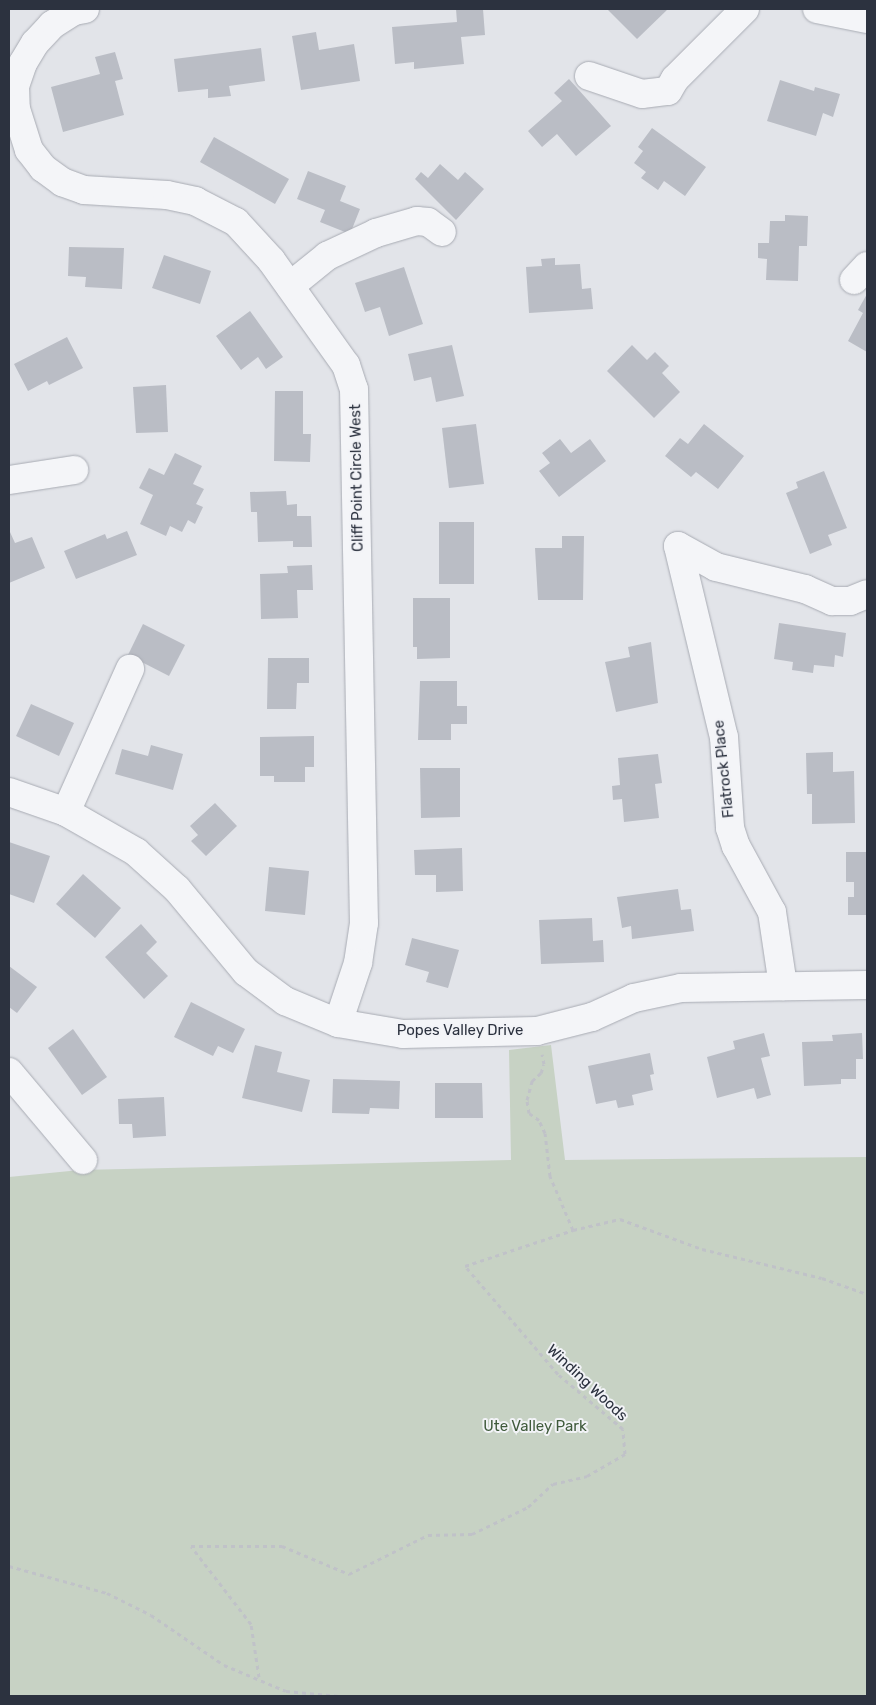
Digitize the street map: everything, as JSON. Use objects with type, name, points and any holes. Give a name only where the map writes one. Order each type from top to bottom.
[{"type":"street","name":"Cliff Point Circle West","points":[[85,9],[74,12],[52,25],[35,43],[24,63],[15,86],[14,127],[29,150],[43,168],[62,182],[84,190],[107,194],[167,195],[195,201],[216,210],[236,222],[253,238],[290,286],[346,365],[354,389],[357,417],[364,923],[358,963],[338,1023]]},
{"type":"street","points":[[589,76],[642,94],[668,91],[675,79],[745,9]]},
{"type":"street","points":[[817,9],[867,20]]},
{"type":"street","points":[[290,286],[327,256],[376,233],[417,221],[428,222],[442,232]]},
{"type":"street","points":[[9,480],[74,470]]},
{"type":"street","name":"Flatrock Place","points":[[783,986],[772,912],[736,846],[730,828],[724,737],[678,546],[716,567],[805,589],[832,601],[850,601],[867,594]]},
{"type":"street","points":[[66,812],[130,670]]},
{"type":"street","name":"Popes Valley Drive","points":[[9,792],[66,812],[136,852],[177,889],[230,954],[265,987],[310,1013],[338,1023],[403,1034],[537,1030],[592,1017],[657,992],[681,988],[867,985]]},
{"type":"street","points":[[9,1072],[83,1160]]},
{"type":"path","points":[[537,1030],[544,1064],[532,1081],[528,1100],[529,1113],[539,1120],[545,1133],[550,1176],[573,1230]]},
{"type":"path","name":"Winding Woods","points":[[259,1677],[251,1624],[191,1546],[282,1546],[350,1574],[428,1535],[472,1534],[528,1507],[553,1484],[587,1476],[625,1454],[623,1429],[558,1374],[465,1266],[573,1230],[620,1219],[702,1249],[822,1278],[867,1294]]},
{"type":"path","points":[[9,1566],[107,1593],[151,1614],[224,1665],[259,1677],[286,1691],[340,1696]]},
{"type":"green space","name":"Ute Valley Park","points":[[551,1045],[565,1160],[867,1157],[867,1696],[9,1696],[9,1177],[80,1170],[511,1160],[509,1050]]},
{"type":"building","points":[[456,9],[483,9],[485,35],[461,37],[464,64],[414,69],[414,62],[395,64],[392,27],[457,22]]},
{"type":"building","points":[[607,9],[668,9],[637,39]]},
{"type":"building","points":[[316,32],[319,50],[354,44],[360,81],[301,90],[292,36]]},
{"type":"building","points":[[261,48],[265,81],[229,86],[231,96],[208,98],[208,89],[178,92],[174,59]]},
{"type":"building","points":[[115,52],[123,79],[115,81],[124,115],[63,132],[51,87],[100,74],[95,57]]},
{"type":"building","points":[[569,79],[611,126],[576,156],[557,134],[542,147],[528,131],[562,101],[554,93]]},
{"type":"building","points":[[780,80],[814,91],[815,87],[840,94],[833,117],[823,113],[816,136],[767,121]]},
{"type":"building","points":[[652,128],[706,167],[685,196],[664,181],[658,190],[641,178],[646,172],[634,163],[643,151],[638,147]]},
{"type":"building","points":[[214,137],[289,179],[275,204],[200,162]]},
{"type":"building","points":[[440,164],[458,180],[465,172],[484,189],[456,220],[415,179],[421,172],[428,178]]},
{"type":"building","points":[[308,171],[346,186],[340,201],[360,209],[350,234],[320,222],[325,210],[297,199]]},
{"type":"building","points":[[785,215],[808,216],[807,246],[799,246],[798,281],[766,280],[767,259],[758,258],[758,243],[769,243],[770,221],[785,221]]},
{"type":"building","points":[[69,247],[124,248],[122,289],[85,287],[86,277],[68,276]]},
{"type":"building","points":[[164,255],[211,271],[200,304],[152,288]]},
{"type":"building","points":[[555,258],[555,265],[580,264],[582,289],[591,288],[593,309],[529,313],[526,267],[542,266],[541,259]]},
{"type":"building","points":[[404,267],[423,324],[389,336],[380,307],[365,312],[355,283]]},
{"type":"building","points":[[867,294],[867,352],[848,341],[863,313],[858,310]]},
{"type":"building","points":[[250,311],[283,357],[266,369],[258,357],[241,370],[216,336]]},
{"type":"building","points":[[67,337],[83,368],[49,385],[47,381],[28,391],[14,364]]},
{"type":"building","points":[[452,345],[464,396],[436,402],[431,377],[414,381],[408,354]]},
{"type":"building","points":[[632,345],[647,360],[655,352],[669,366],[662,373],[680,392],[654,418],[607,371]]},
{"type":"building","points":[[166,385],[168,432],[136,433],[133,387]]},
{"type":"building","points":[[275,391],[303,391],[303,434],[311,434],[310,462],[274,461]]},
{"type":"building","points":[[476,424],[484,484],[449,488],[442,428]]},
{"type":"building","points":[[704,424],[744,456],[718,489],[696,472],[691,477],[665,456],[680,438],[688,444]]},
{"type":"building","points":[[560,439],[571,453],[590,439],[606,461],[559,497],[539,471],[550,463],[542,453]]},
{"type":"building","points":[[175,453],[202,466],[193,484],[204,489],[196,504],[203,507],[195,524],[188,520],[182,532],[170,526],[166,536],[140,524],[153,495],[139,488],[149,468],[164,475]]},
{"type":"building","points":[[824,471],[847,528],[828,535],[832,545],[810,554],[786,493],[798,488],[796,482]]},
{"type":"building","points":[[286,491],[287,505],[297,504],[297,516],[311,516],[312,547],[293,547],[293,541],[258,542],[257,512],[251,512],[250,492]]},
{"type":"building","points":[[439,522],[474,522],[474,584],[439,584]]},
{"type":"building","points":[[127,531],[137,555],[76,579],[64,551],[105,534],[107,539]]},
{"type":"building","points":[[10,532],[15,543],[32,537],[45,568],[9,583]]},
{"type":"building","points":[[562,536],[584,536],[583,600],[538,600],[535,548],[562,548]]},
{"type":"building","points":[[312,565],[313,590],[297,590],[298,618],[261,619],[260,574],[288,573],[287,566]]},
{"type":"building","points":[[413,598],[450,598],[450,658],[417,659],[417,647],[413,647]]},
{"type":"building","points":[[779,623],[846,633],[843,657],[835,655],[834,667],[814,665],[813,673],[792,670],[793,662],[774,659]]},
{"type":"building","points":[[143,624],[185,645],[169,676],[128,655]]},
{"type":"building","points":[[651,642],[658,703],[616,712],[605,662],[630,657],[628,647]]},
{"type":"building","points":[[268,658],[309,658],[309,683],[297,683],[296,709],[267,709]]},
{"type":"building","points":[[420,681],[457,681],[457,706],[467,706],[467,724],[451,724],[451,740],[418,740]]},
{"type":"building","points":[[31,704],[74,723],[59,756],[16,736]]},
{"type":"building","points":[[314,736],[314,767],[305,767],[305,782],[274,782],[274,776],[260,776],[260,737]]},
{"type":"building","points":[[151,745],[183,754],[173,790],[115,774],[122,749],[148,756]]},
{"type":"building","points":[[833,752],[833,772],[854,771],[855,823],[812,824],[812,794],[807,794],[806,753]]},
{"type":"building","points":[[658,754],[662,783],[655,784],[659,818],[624,822],[622,799],[613,800],[612,786],[620,785],[618,758]]},
{"type":"building","points":[[420,768],[460,768],[460,817],[421,818]]},
{"type":"building","points":[[215,803],[237,826],[206,856],[191,841],[198,835],[190,826]]},
{"type":"building","points":[[9,842],[50,856],[34,903],[9,894]]},
{"type":"building","points":[[462,848],[463,891],[436,892],[436,875],[415,875],[414,850]]},
{"type":"building","points":[[846,852],[867,852],[867,915],[848,915],[848,897],[854,897],[854,882],[846,882]]},
{"type":"building","points":[[269,867],[309,871],[305,915],[265,911]]},
{"type":"building","points":[[83,874],[121,908],[95,938],[56,904]]},
{"type":"building","points":[[678,889],[681,910],[691,909],[694,931],[632,939],[631,926],[622,928],[617,897]]},
{"type":"building","points":[[592,918],[593,941],[603,940],[604,962],[541,964],[539,920]]},
{"type":"building","points":[[141,924],[157,942],[146,953],[168,976],[144,999],[105,957]]},
{"type":"building","points":[[412,938],[459,950],[448,988],[426,982],[429,972],[405,965]]},
{"type":"building","points":[[9,966],[37,987],[17,1013],[9,1007]]},
{"type":"building","points":[[191,1002],[245,1029],[233,1053],[218,1046],[213,1056],[174,1037]]},
{"type":"building","points":[[73,1029],[107,1077],[82,1095],[48,1048]]},
{"type":"building","points":[[764,1033],[770,1056],[761,1058],[771,1095],[757,1099],[754,1088],[717,1098],[707,1057],[735,1049],[733,1041]]},
{"type":"building","points":[[862,1033],[863,1059],[856,1059],[856,1079],[841,1079],[841,1084],[804,1086],[802,1042],[833,1041],[832,1035]]},
{"type":"building","points":[[255,1045],[282,1052],[277,1072],[310,1080],[302,1112],[242,1098]]},
{"type":"building","points":[[650,1053],[654,1074],[650,1075],[653,1090],[632,1095],[634,1105],[618,1108],[616,1100],[596,1104],[588,1066]]},
{"type":"building","points":[[333,1079],[400,1081],[399,1109],[370,1108],[369,1114],[332,1113]]},
{"type":"building","points":[[435,1083],[482,1083],[483,1118],[435,1118]]},
{"type":"building","points":[[164,1097],[166,1136],[133,1138],[132,1124],[119,1124],[118,1099]]}]
